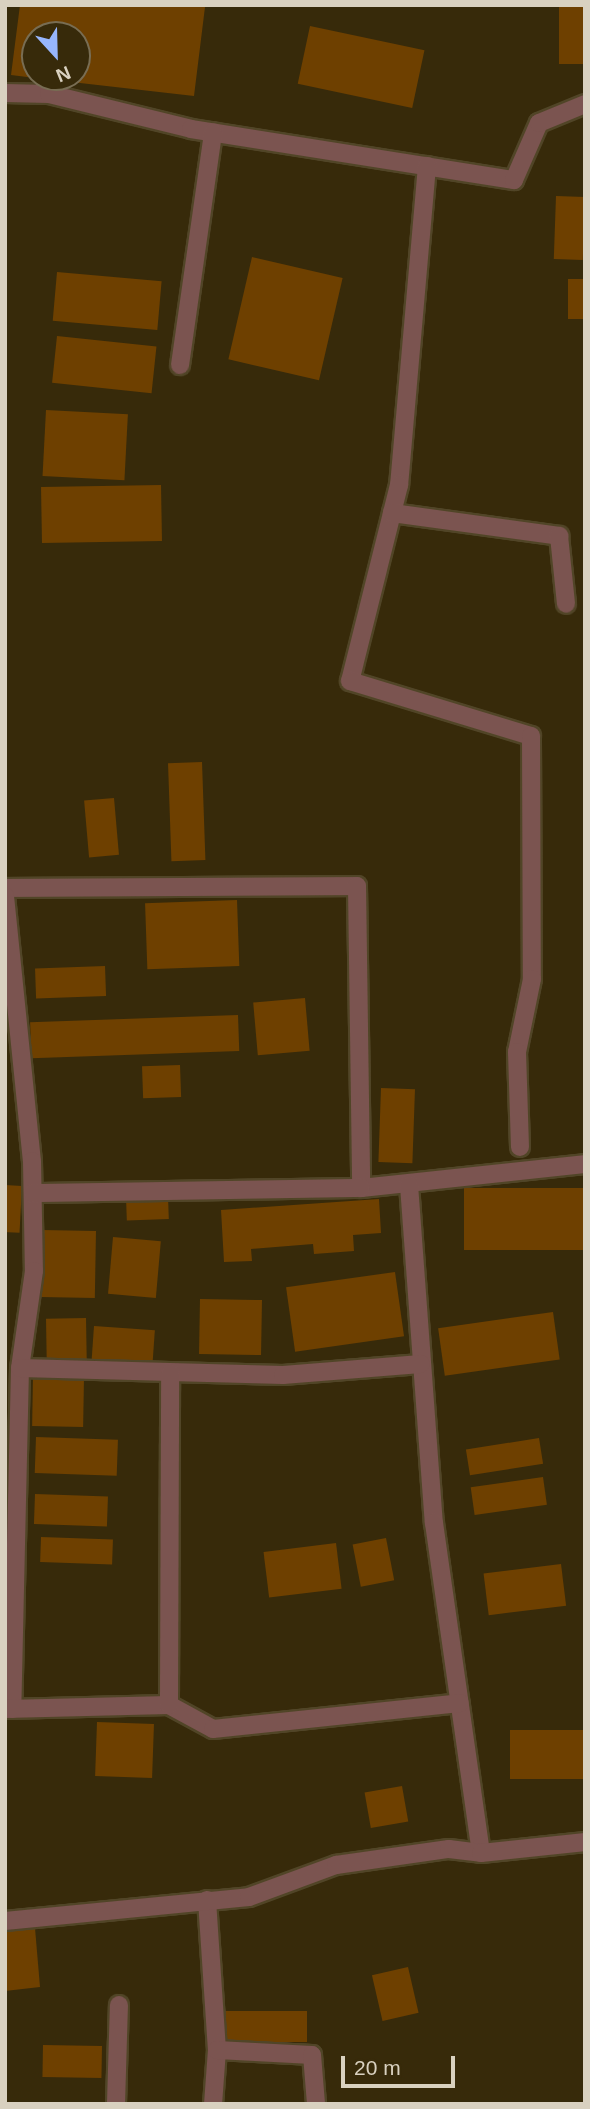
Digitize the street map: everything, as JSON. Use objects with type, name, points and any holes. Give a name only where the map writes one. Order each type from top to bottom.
[{"type":"street","points":[[5,93],[49,94],[213,132],[514,180],[539,123],[585,104]]},
{"type":"street","points":[[180,365],[213,132]]},
{"type":"street","points":[[426,166],[392,513],[350,681],[531,736],[532,979],[517,1052],[520,1147]]},
{"type":"street","points":[[392,513],[558,536],[566,604]]},
{"type":"street","points":[[5,888],[357,886],[361,1188]]},
{"type":"street","points":[[5,896],[33,1193],[34,1271],[20,1368],[9,1709],[169,1705],[213,1729],[460,1703]]},
{"type":"street","points":[[33,1193],[361,1188],[409,1185],[585,1164]]},
{"type":"street","points":[[409,1185],[434,1522],[481,1853]]},
{"type":"street","points":[[20,1368],[283,1375],[421,1364]]},
{"type":"street","points":[[169,1705],[170,1374]]},
{"type":"street","points":[[5,1921],[249,1897],[335,1865],[449,1849],[481,1853],[585,1842]]},
{"type":"street","points":[[207,1900],[217,2050],[213,2104]]},
{"type":"street","points":[[116,2104],[119,2005]]},
{"type":"street","points":[[217,2050],[312,2055],[316,2104]]},
{"type":"building","points":[[20,5],[205,7],[194,96],[91,84],[91,21],[21,21],[21,76],[11,75]]},
{"type":"building","points":[[559,5],[585,5],[585,64],[559,64]]},
{"type":"building","points":[[310,26],[424,50],[412,108],[298,84]]},
{"type":"building","points":[[556,196],[585,197],[583,260],[554,259]]},
{"type":"building","points":[[252,257],[343,278],[319,380],[228,359]]},
{"type":"building","points":[[57,272],[162,281],[157,330],[53,321]]},
{"type":"building","points":[[568,279],[585,279],[585,319],[568,319]]},
{"type":"building","points":[[57,336],[156,346],[152,393],[52,383]]},
{"type":"building","points":[[46,410],[128,414],[124,480],[43,476]]},
{"type":"building","points":[[161,485],[162,541],[42,543],[41,487]]},
{"type":"building","points":[[202,762],[205,860],[171,861],[168,763]]},
{"type":"building","points":[[114,798],[119,855],[89,857],[84,801]]},
{"type":"building","points":[[237,900],[239,966],[147,969],[145,903]]},
{"type":"building","points":[[105,966],[106,996],[36,998],[35,968]]},
{"type":"building","points":[[305,998],[310,1051],[258,1055],[253,1003]]},
{"type":"building","points":[[238,1015],[239,1051],[31,1058],[30,1022]]},
{"type":"building","points":[[180,1065],[181,1097],[143,1098],[142,1066]]},
{"type":"building","points":[[381,1088],[415,1089],[412,1163],[378,1162]]},
{"type":"building","points":[[5,1185],[22,1186],[20,1233],[5,1232]]},
{"type":"building","points":[[464,1188],[585,1188],[585,1250],[464,1250]]},
{"type":"building","points":[[168,1196],[169,1219],[127,1220],[126,1197]]},
{"type":"building","points":[[379,1199],[381,1233],[353,1235],[354,1251],[314,1254],[313,1244],[251,1249],[252,1261],[224,1262],[221,1210]]},
{"type":"building","points":[[42,1230],[96,1231],[95,1298],[41,1297]]},
{"type":"building","points":[[113,1237],[161,1241],[156,1298],[108,1294]]},
{"type":"building","points":[[395,1272],[404,1336],[295,1352],[286,1287]]},
{"type":"building","points":[[200,1299],[262,1300],[261,1355],[199,1354]]},
{"type":"building","points":[[553,1312],[560,1360],[445,1376],[438,1328]]},
{"type":"building","points":[[86,1318],[87,1359],[47,1360],[46,1319]]},
{"type":"building","points":[[94,1326],[155,1330],[152,1364],[92,1360]]},
{"type":"building","points":[[33,1376],[84,1377],[83,1427],[32,1426]]},
{"type":"building","points":[[36,1437],[118,1440],[117,1476],[35,1473]]},
{"type":"building","points":[[539,1438],[543,1464],[470,1475],[466,1450]]},
{"type":"building","points":[[543,1477],[547,1505],[475,1515],[471,1487]]},
{"type":"building","points":[[35,1494],[108,1497],[107,1527],[34,1524]]},
{"type":"building","points":[[41,1537],[113,1540],[112,1564],[40,1562]]},
{"type":"building","points":[[386,1538],[394,1580],[361,1587],[353,1544]]},
{"type":"building","points":[[336,1543],[342,1589],[269,1598],[264,1552]]},
{"type":"building","points":[[561,1564],[566,1606],[489,1615],[484,1574]]},
{"type":"building","points":[[97,1722],[154,1724],[152,1778],[95,1776]]},
{"type":"building","points":[[510,1730],[585,1730],[585,1779],[510,1779]]},
{"type":"building","points":[[402,1786],[408,1821],[371,1828],[365,1793]]},
{"type":"building","points":[[35,1928],[40,1987],[5,1991],[5,1931]]},
{"type":"building","points":[[408,1967],[419,2013],[383,2021],[372,1975]]},
{"type":"building","points":[[222,2011],[307,2011],[307,2042],[222,2042]]},
{"type":"building","points":[[43,2045],[102,2046],[101,2078],[42,2077]]}]
